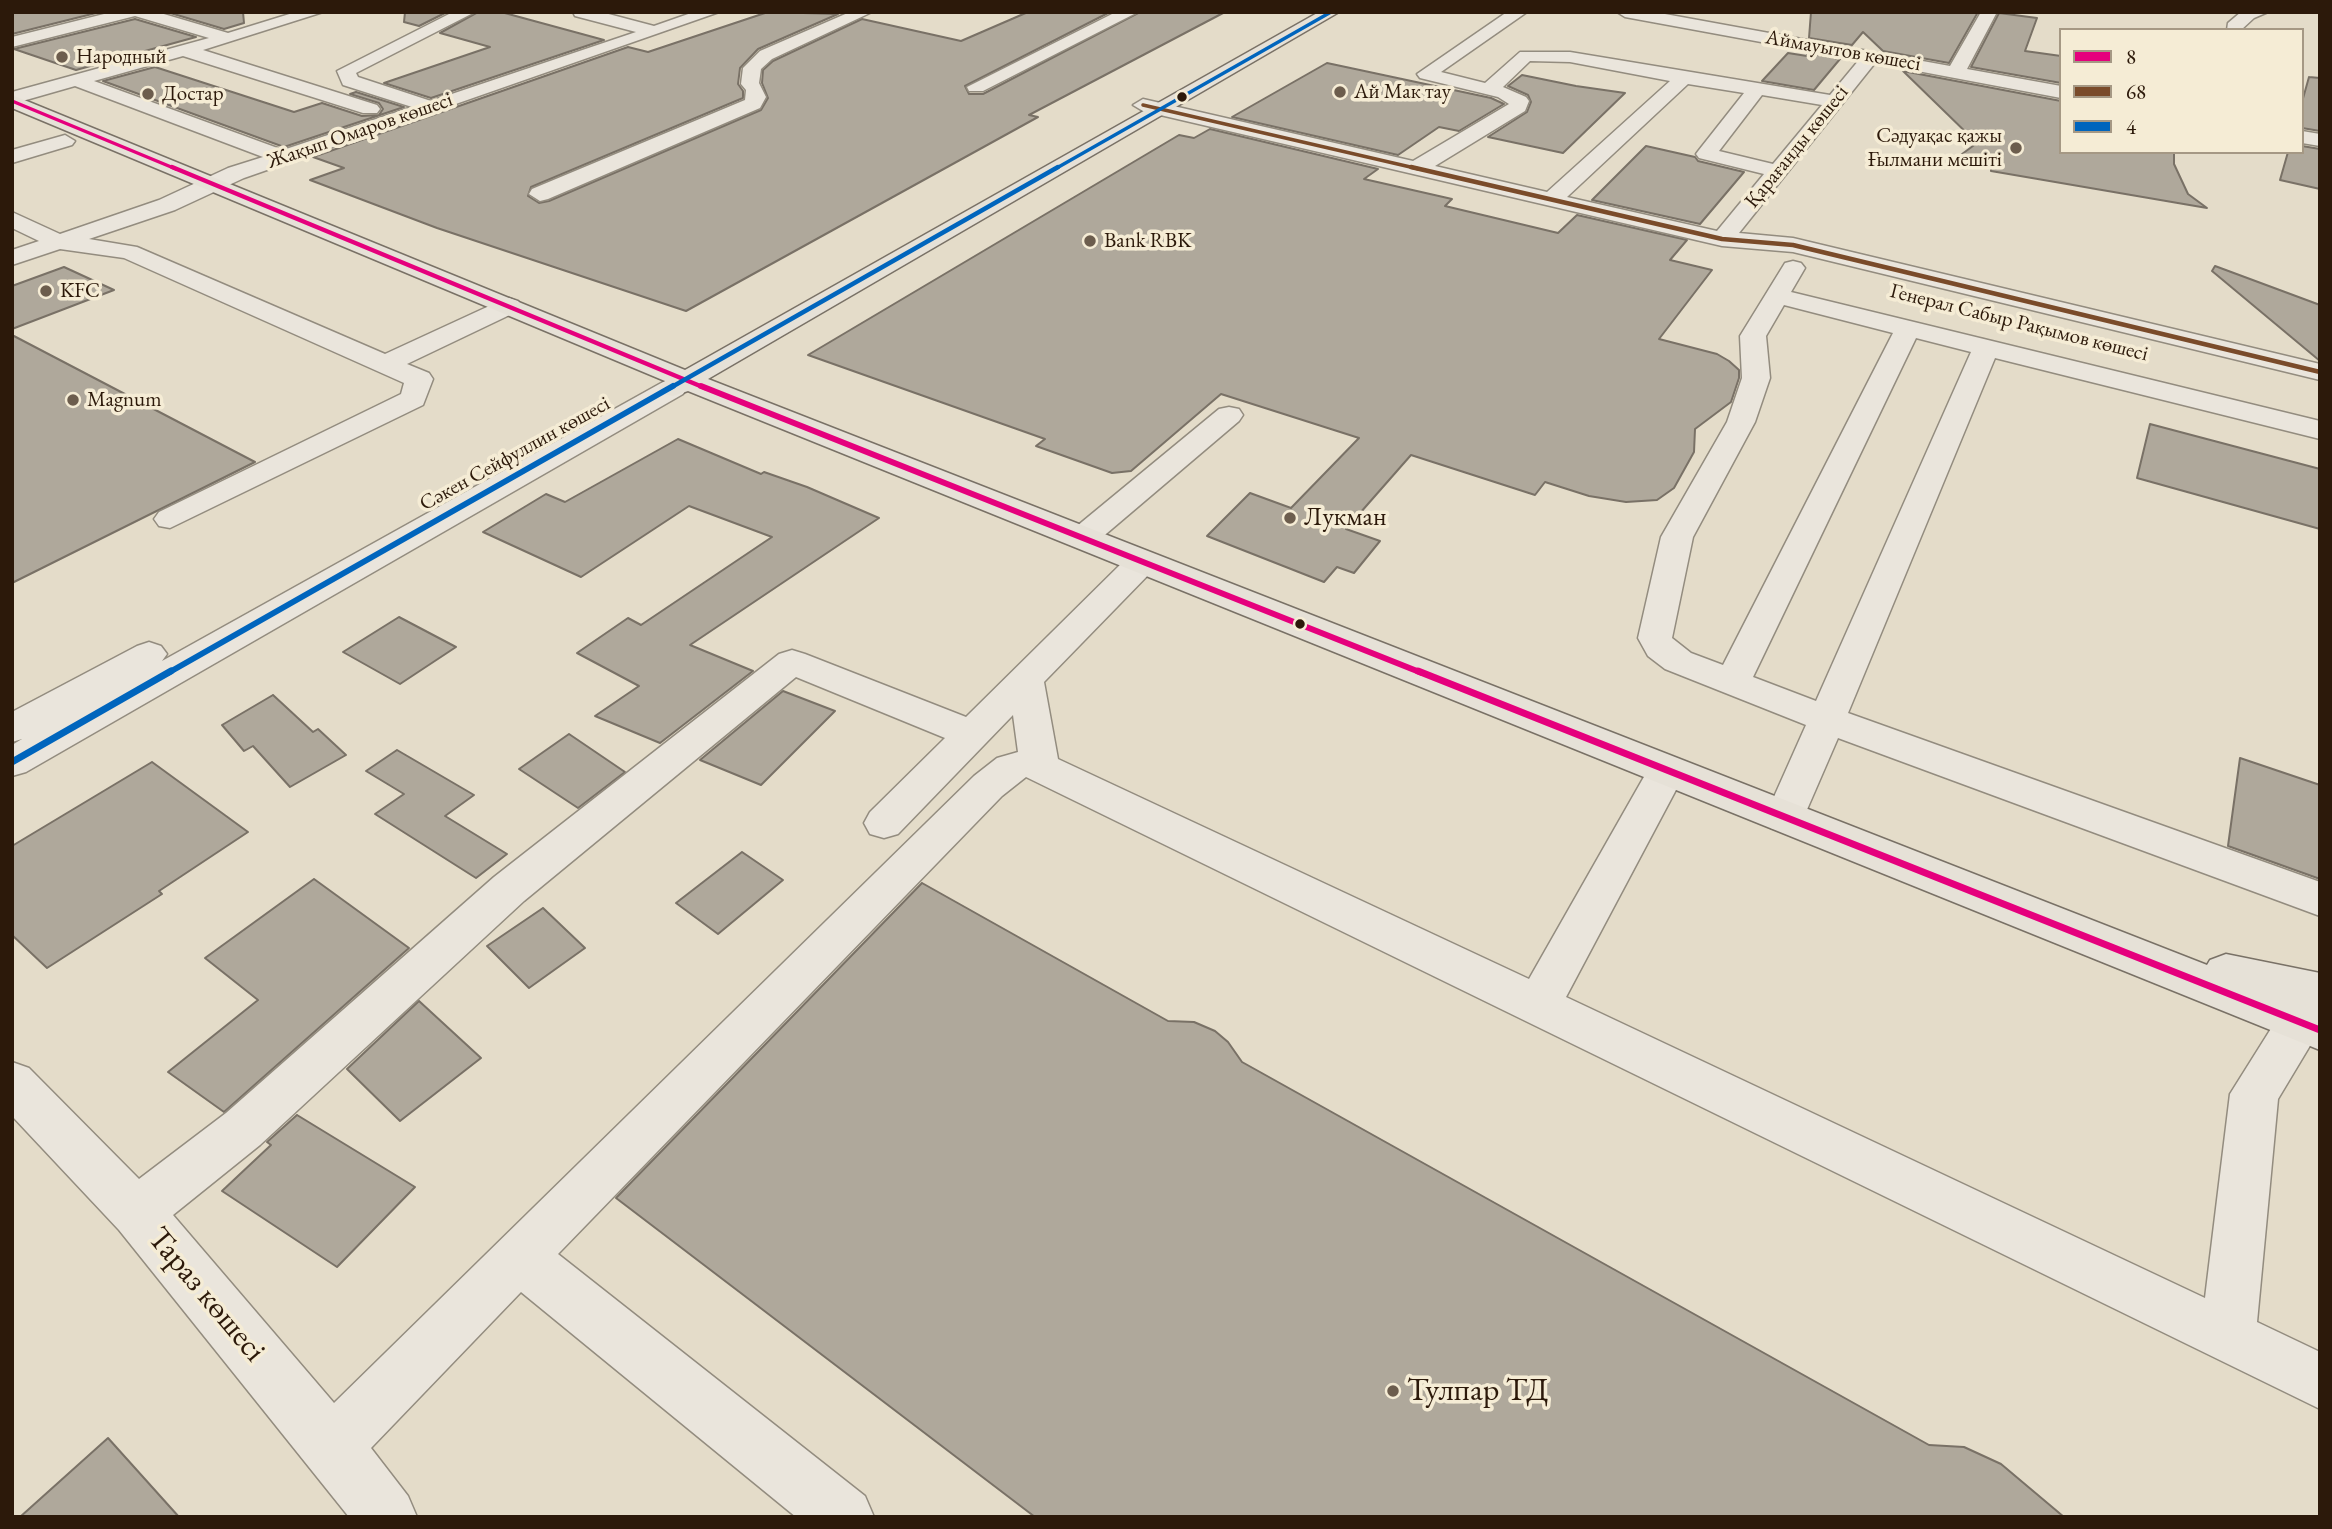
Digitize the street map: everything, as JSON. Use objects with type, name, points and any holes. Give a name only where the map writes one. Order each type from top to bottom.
[{"type":"main road","name":"Сәкен Сейфуллин көшесі","points":[[1152,108],[1309,12]]},
{"type":"main road","name":"Сәкен Сейфуллин көшесі","points":[[676,380],[1152,108],[1331,12]]},
{"type":"main road","points":[[12,99],[509,306],[676,380],[1082,538],[2129,954],[2313,1015]]},
{"type":"street","points":[[12,42],[133,12]]},
{"type":"street","points":[[138,12],[228,37]]},
{"type":"street","points":[[12,99],[315,12]]},
{"type":"street","points":[[430,107],[350,81],[346,71],[467,12]]},
{"type":"street","points":[[581,12],[654,31]]},
{"type":"street","name":"Жақып Омаров көшесі","points":[[12,258],[167,205],[211,184],[284,157],[711,12]]},
{"type":"street","points":[[540,194],[752,104],[756,97],[755,89],[750,84],[752,68],[766,55],[864,12]]},
{"type":"street","points":[[976,87],[1130,12]]},
{"type":"street","points":[[1418,167],[1518,107],[1519,100],[1489,89],[1426,74],[1519,12]]},
{"type":"street","name":"Аймауытов көшесі","points":[[1625,12],[2059,92]]},
{"type":"street","points":[[1698,12],[1755,22],[1746,34]]},
{"type":"street","points":[[1956,72],[1989,12]]},
{"type":"street","points":[[2234,27],[2249,14],[2260,12]]},
{"type":"street","points":[[183,50],[370,109]]},
{"type":"street","points":[[1489,89],[1526,56],[1570,57],[1835,101]]},
{"type":"street","name":"Қарағанды көшесі","points":[[1722,239],[1872,56]]},
{"type":"street","points":[[1552,199],[1684,78]]},
{"type":"street","points":[[75,80],[284,157]]},
{"type":"street","points":[[1757,89],[1706,154],[1777,171]]},
{"type":"street","name":"Генерал Сабыр Рақымов көшесі","points":[[1152,108],[1722,239],[1793,245],[2320,372]]},
{"type":"street","points":[[12,157],[65,141]]},
{"type":"street","points":[[12,219],[59,242],[129,252],[419,379],[413,399],[170,519]]},
{"type":"street","name":"Генерал Сабыр Рақымов көшесі","points":[[1722,239],[1785,282],[2320,397]]},
{"type":"street","points":[[2320,430],[1908,328],[1785,282],[1753,336],[1756,378],[1741,422],[1677,537],[1655,638],[1660,648],[1678,661],[1828,720],[2320,899]]},
{"type":"street","points":[[386,364],[509,306]]},
{"type":"street","points":[[1732,682],[1908,328]]},
{"type":"street","points":[[1785,817],[1986,348]]},
{"type":"street","name":"Сәкен Сейфуллин көшесі","points":[[12,729],[676,380]]},
{"type":"street","name":"Сәкен Сейфуллин көшесі","points":[[12,762],[676,380]]},
{"type":"street","points":[[1082,538],[1229,415]]},
{"type":"street","points":[[884,822],[974,735],[1142,562]]},
{"type":"street","points":[[136,1213],[243,1129],[509,889],[792,662],[974,735]]},
{"type":"street","points":[[1026,681],[1040,767]]},
{"type":"street","points":[[332,1446],[522,1258],[988,786],[1019,765],[1027,763],[1539,1004],[2320,1381]]},
{"type":"street","points":[[1539,1004],[1667,771]]},
{"type":"street","points":[[2228,1337],[2254,1094],[2313,1015]]},
{"type":"street","name":"Тараз көшесі","points":[[12,1083],[136,1213],[332,1446],[387,1517]]},
{"type":"street","points":[[522,1258],[844,1517]]},
{"type":"building","points":[[12,12],[100,12],[12,34]]},
{"type":"building","points":[[167,12],[243,12],[244,23],[224,29]]},
{"type":"building","points":[[405,12],[447,12],[419,26],[404,22]]},
{"type":"building","points":[[478,12],[501,12],[604,40],[431,98],[384,83],[490,47],[440,33]]},
{"type":"building","points":[[768,12],[838,14],[758,49],[740,68],[738,84],[743,91],[743,98],[531,187],[528,196],[539,203],[549,201],[761,110],[768,98],[762,83],[763,70],[773,61],[862,19],[961,41],[1028,12],[1110,12],[965,86],[969,94],[983,94],[1140,12],[1225,12],[1029,115],[1038,117],[686,311],[437,228],[310,180],[344,168],[313,157],[628,47],[648,52]]},
{"type":"building","points":[[1811,12],[1978,12],[1949,63],[1883,51],[1863,32],[1852,45],[1809,38]]},
{"type":"building","points":[[1999,13],[2037,18],[2025,51],[2059,56],[2059,83],[1971,67]]},
{"type":"building","points":[[135,19],[196,37],[76,70],[14,49]]},
{"type":"building","points":[[1788,53],[1807,56],[1808,53],[1840,59],[1814,90],[1762,81]]},
{"type":"building","points":[[1327,63],[1491,98],[1504,104],[1459,131],[1439,127],[1398,155],[1232,117]]},
{"type":"building","points":[[155,67],[294,112],[322,103],[362,116],[379,115],[383,109],[379,103],[350,94],[356,92],[404,107],[284,147],[103,81]]},
{"type":"building","name":"Сәдуақас қажы Ғылмани мешіті","points":[[1903,71],[2059,101],[2059,154],[2174,154],[2174,164],[2188,194],[2207,208],[1991,171],[1991,164],[1958,157],[1977,143]]},
{"type":"building","points":[[1522,75],[1625,93],[1563,153],[1488,137],[1527,112],[1531,102],[1528,95],[1508,86]]},
{"type":"building","points":[[2309,77],[2320,78],[2320,131],[2304,128],[2304,95]]},
{"type":"building","points":[[1210,129],[1378,169],[1364,179],[1452,199],[1445,206],[1558,233],[1577,215],[1687,240],[1670,260],[1712,270],[1659,339],[1717,354],[1729,361],[1739,370],[1731,402],[1695,429],[1694,452],[1674,488],[1657,500],[1626,502],[1589,496],[1545,482],[1535,495],[1411,455],[1346,529],[1380,541],[1354,573],[1337,567],[1324,582],[1207,536],[1250,493],[1291,508],[1359,438],[1221,394],[1131,471],[1112,473],[1036,446],[1045,439],[808,355],[1179,135],[1194,138]]},
{"type":"building","points":[[1646,146],[1744,172],[1700,224],[1592,200]]},
{"type":"building","points":[[2304,146],[2320,149],[2320,189],[2280,180],[2287,154],[2304,154]]},
{"type":"building","points":[[2215,266],[2320,305],[2320,361],[2212,271]]},
{"type":"building","points":[[64,267],[114,290],[12,329],[12,286]]},
{"type":"building","name":"Magnum","points":[[12,335],[255,462],[12,583]]},
{"type":"building","points":[[2150,424],[2320,469],[2320,529],[2137,478]]},
{"type":"building","points":[[678,439],[761,474],[764,472],[807,487],[879,518],[690,645],[753,671],[660,743],[595,716],[639,686],[577,653],[628,618],[641,625],[772,537],[689,506],[581,577],[483,532],[546,494],[565,502]]},
{"type":"building","points":[[399,617],[456,647],[400,684],[343,652]]},
{"type":"building","points":[[783,691],[835,711],[761,785],[700,760]]},
{"type":"building","points":[[273,695],[313,732],[318,729],[346,755],[290,787],[253,746],[244,751],[222,725]]},
{"type":"building","points":[[569,734],[625,772],[578,808],[519,769]]},
{"type":"building","points":[[397,750],[474,795],[445,816],[507,854],[476,878],[375,814],[404,794],[366,771]]},
{"type":"building","points":[[2240,758],[2320,785],[2320,879],[2228,846]]},
{"type":"building","points":[[152,762],[248,832],[159,891],[162,894],[47,968],[12,935],[12,846]]},
{"type":"building","points":[[742,852],[783,880],[718,934],[676,903]]},
{"type":"building","points":[[314,879],[409,948],[224,1112],[168,1072],[258,1000],[205,958]]},
{"type":"building","points":[[922,883],[1168,1021],[1194,1022],[1215,1031],[1228,1042],[1242,1062],[1929,1445],[1964,1447],[2001,1464],[2064,1517],[1035,1517],[616,1198]]},
{"type":"building","points":[[543,908],[585,948],[529,988],[487,946]]},
{"type":"building","points":[[419,1001],[481,1058],[400,1121],[347,1069]]},
{"type":"building","points":[[297,1115],[415,1187],[337,1267],[222,1191],[271,1145],[267,1142]]},
{"type":"building","points":[[108,1438],[179,1517],[20,1517]]},
{"type":"transit line","name":"4","points":[[12,762],[1331,12]]},
{"type":"transit line","name":"8","points":[[12,101],[723,395],[2320,1030]]},
{"type":"transit line","name":"68","points":[[1143,105],[1722,239],[1793,245],[2320,372]]},
{"type":"place","name":"Народный","points":[[62,57]]},
{"type":"place","name":"Ай Мак тау","points":[[1340,92]]},
{"type":"place","name":"Достар","points":[[148,94]]},
{"type":"place","name":"Сәдуақас қажы Ғылмани мешіті","points":[[2016,148]]},
{"type":"place","name":"Bank RBK","points":[[1090,241]]},
{"type":"place","name":"KFC","points":[[46,291]]},
{"type":"place","name":"Magnum","points":[[73,400]]},
{"type":"place","name":"Лукман","points":[[1290,518]]},
{"type":"place","name":"Тулпар ТД","points":[[1393,1391]]}]
